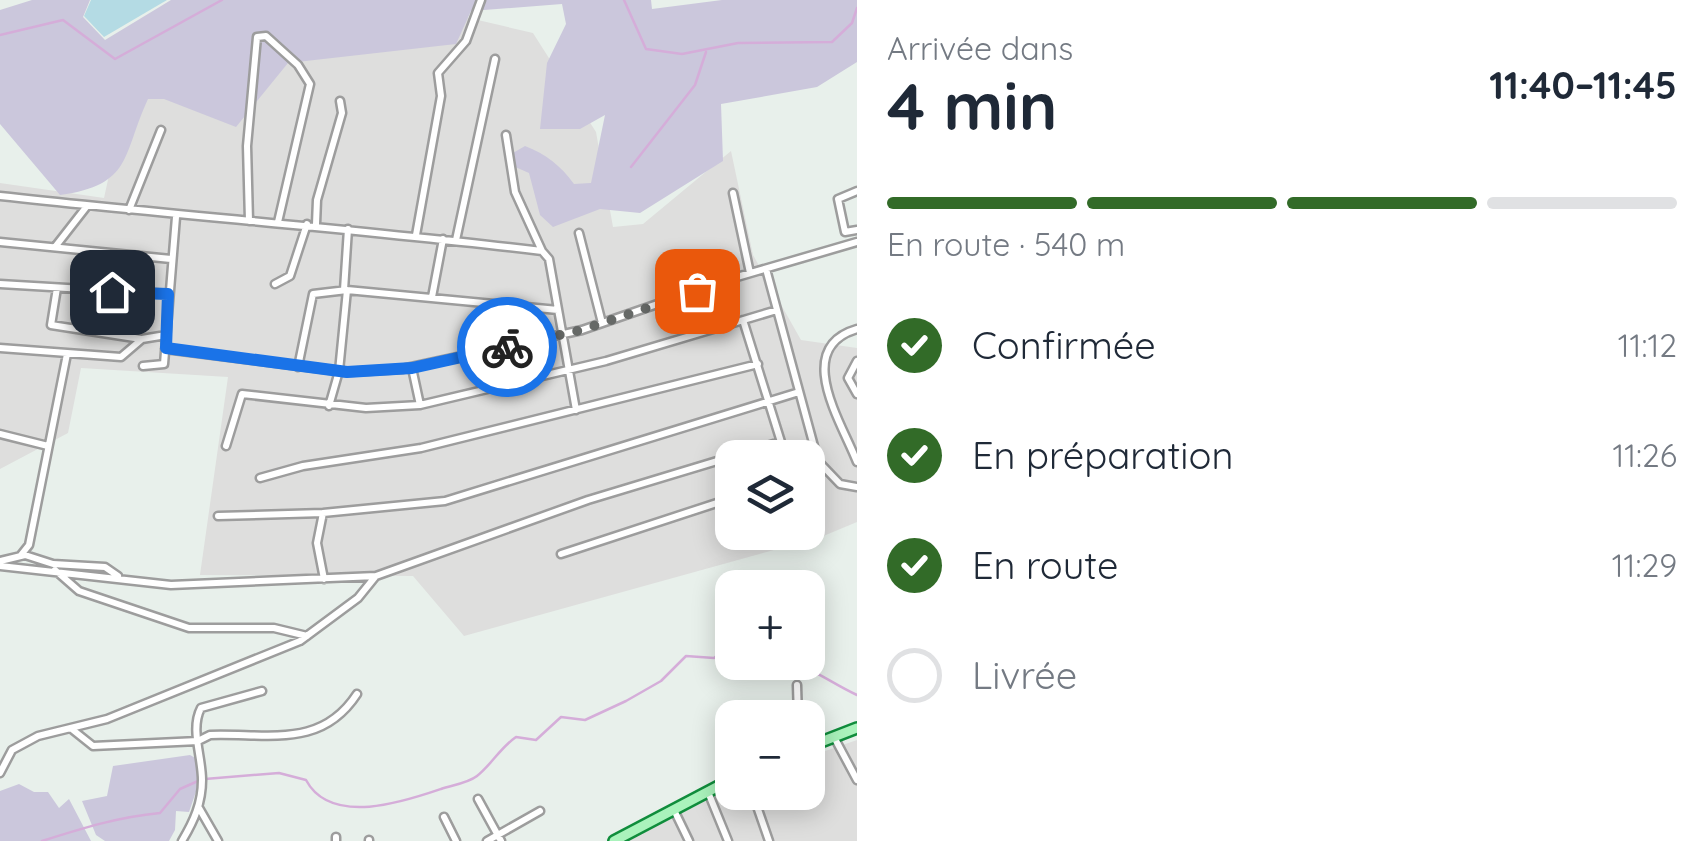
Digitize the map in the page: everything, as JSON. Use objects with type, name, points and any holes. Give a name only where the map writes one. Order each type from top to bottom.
[{"type":"main road","points":[[825,740],[857,728]]},
{"type":"main road","points":[[614,841],[715,787]]},
{"type":"street","points":[[416,236],[442,96],[438,73],[466,41],[482,0]]},
{"type":"street","points":[[249,221],[246,156],[257,37],[266,36],[298,65],[310,84],[278,222]]},
{"type":"street","points":[[456,240],[495,59]]},
{"type":"street","points":[[275,284],[290,276],[312,224],[342,115],[340,101]]},
{"type":"street","points":[[129,210],[161,130]]},
{"type":"street","points":[[506,135],[514,192],[548,256],[576,410]]},
{"type":"street","points":[[857,192],[838,199],[844,232],[857,230]]},
{"type":"street","points":[[733,193],[750,273]]},
{"type":"street","points":[[0,196],[176,217],[312,224],[542,251]]},
{"type":"street","points":[[55,248],[87,206]]},
{"type":"street","points":[[142,366],[164,364],[176,217]]},
{"type":"street","points":[[329,406],[339,371],[348,229]]},
{"type":"street","points":[[579,234],[602,323]]},
{"type":"street","points":[[432,297],[443,239]]},
{"type":"street","points":[[0,242],[171,259]]},
{"type":"street","points":[[166,348],[339,371],[412,368],[562,335],[857,242]]},
{"type":"street","points":[[766,269],[818,461],[840,484],[857,487]]},
{"type":"street","points":[[0,284],[168,294]]},
{"type":"street","points":[[56,288],[51,325],[142,339],[166,335]]},
{"type":"street","points":[[298,367],[313,294],[345,290],[558,310]]},
{"type":"street","points":[[226,446],[240,395],[329,406],[420,405],[567,371],[777,310]]},
{"type":"street","points":[[743,320],[780,440]]},
{"type":"street","points":[[857,329],[836,339],[822,364],[826,387],[857,462]]},
{"type":"street","points":[[0,348],[121,357],[142,339]]},
{"type":"street","points":[[0,563],[29,546],[67,354]]},
{"type":"street","points":[[857,360],[848,378],[857,394]]},
{"type":"street","points":[[260,478],[303,466],[377,458],[758,364]]},
{"type":"street","points":[[412,368],[420,405]]},
{"type":"street","points":[[218,516],[323,513],[462,498],[515,477],[799,392]]},
{"type":"street","points":[[0,434],[48,446]]},
{"type":"street","points":[[0,563],[171,585],[376,576],[588,500],[715,462]]},
{"type":"street","points":[[560,554],[715,504]]},
{"type":"street","points":[[323,513],[317,543],[324,579]]},
{"type":"street","points":[[21,554],[53,564],[104,567],[121,578]]},
{"type":"street","points":[[54,570],[79,591],[189,628],[274,628],[307,636]]},
{"type":"street","points":[[0,773],[12,750],[38,736],[72,730],[195,687],[307,636],[358,598],[376,576]]},
{"type":"street","points":[[797,686],[797,700]]},
{"type":"street","points":[[182,841],[199,808],[203,784],[196,718],[202,708],[262,691]]},
{"type":"street","points":[[72,730],[93,746],[198,742],[210,735],[298,735],[331,725],[357,694]]},
{"type":"street","points":[[834,736],[857,780]]},
{"type":"street","points":[[708,790],[728,841]]},
{"type":"street","points":[[478,800],[499,838]]},
{"type":"street","points":[[199,808],[218,841]]},
{"type":"street","points":[[674,808],[688,841]]},
{"type":"street","points":[[758,810],[769,841]]},
{"type":"street","points":[[487,841],[499,838],[540,811]]},
{"type":"street","points":[[444,816],[456,841]]},
{"type":"street","points":[[636,828],[642,841]]},
{"type":"shaded area","points":[[32,0],[90,0],[83,17],[105,40],[171,0],[651,0],[652,9],[722,0],[857,0],[857,62],[817,87],[721,104],[723,161],[640,213],[600,209],[553,227],[540,215],[529,173],[513,166],[513,153],[525,146],[552,161],[574,184],[591,183],[605,115],[580,129],[540,129],[547,63],[566,24],[562,4],[471,11],[456,44],[288,63],[236,127],[164,99],[148,99],[128,151],[113,175],[101,184],[60,195],[0,124],[0,10]]},
{"type":"shaded area","points":[[91,0],[167,0],[104,37],[84,16]]},
{"type":"shaded area","points":[[392,0],[533,33],[596,132],[613,227],[643,224],[731,151],[753,255],[801,340],[857,348],[857,522],[825,535],[825,440],[715,440],[715,550],[774,550],[464,636],[413,576],[200,575],[228,377],[81,368],[68,433],[0,469],[0,183],[104,198],[134,61]]},
{"type":"shaded area","points":[[857,740],[857,841],[628,841],[715,796],[715,810],[825,810],[825,751]]},
{"type":"shaded area","points":[[190,755],[197,759],[199,783],[189,812],[176,811],[175,830],[169,841],[105,841],[96,835],[82,801],[107,796],[113,766]]},
{"type":"shaded area","points":[[19,784],[34,792],[48,792],[59,808],[69,799],[91,841],[0,841],[0,791]]},
{"type":"waterway","points":[[0,35],[63,20],[115,59],[222,0]]},
{"type":"waterway","points":[[624,0],[646,49],[682,54],[738,43],[832,42],[852,23],[857,8]]},
{"type":"waterway","points":[[631,167],[695,85],[706,52]]},
{"type":"waterway","points":[[205,779],[279,773],[306,780],[333,803],[350,807],[389,804],[465,782],[516,737],[536,740],[561,717],[585,720],[626,701],[661,681],[686,656],[715,657]]},
{"type":"waterway","points":[[825,678],[857,695]]},
{"type":"waterway","points":[[42,841],[115,820],[160,813],[180,789],[198,781]]},
{"type":"way so far","points":[[507,347],[582,330],[697,291]]},
{"type":"route","points":[[112,292],[168,294],[166,348],[241,355],[298,367],[347,372],[394,370],[507,347]]}]
